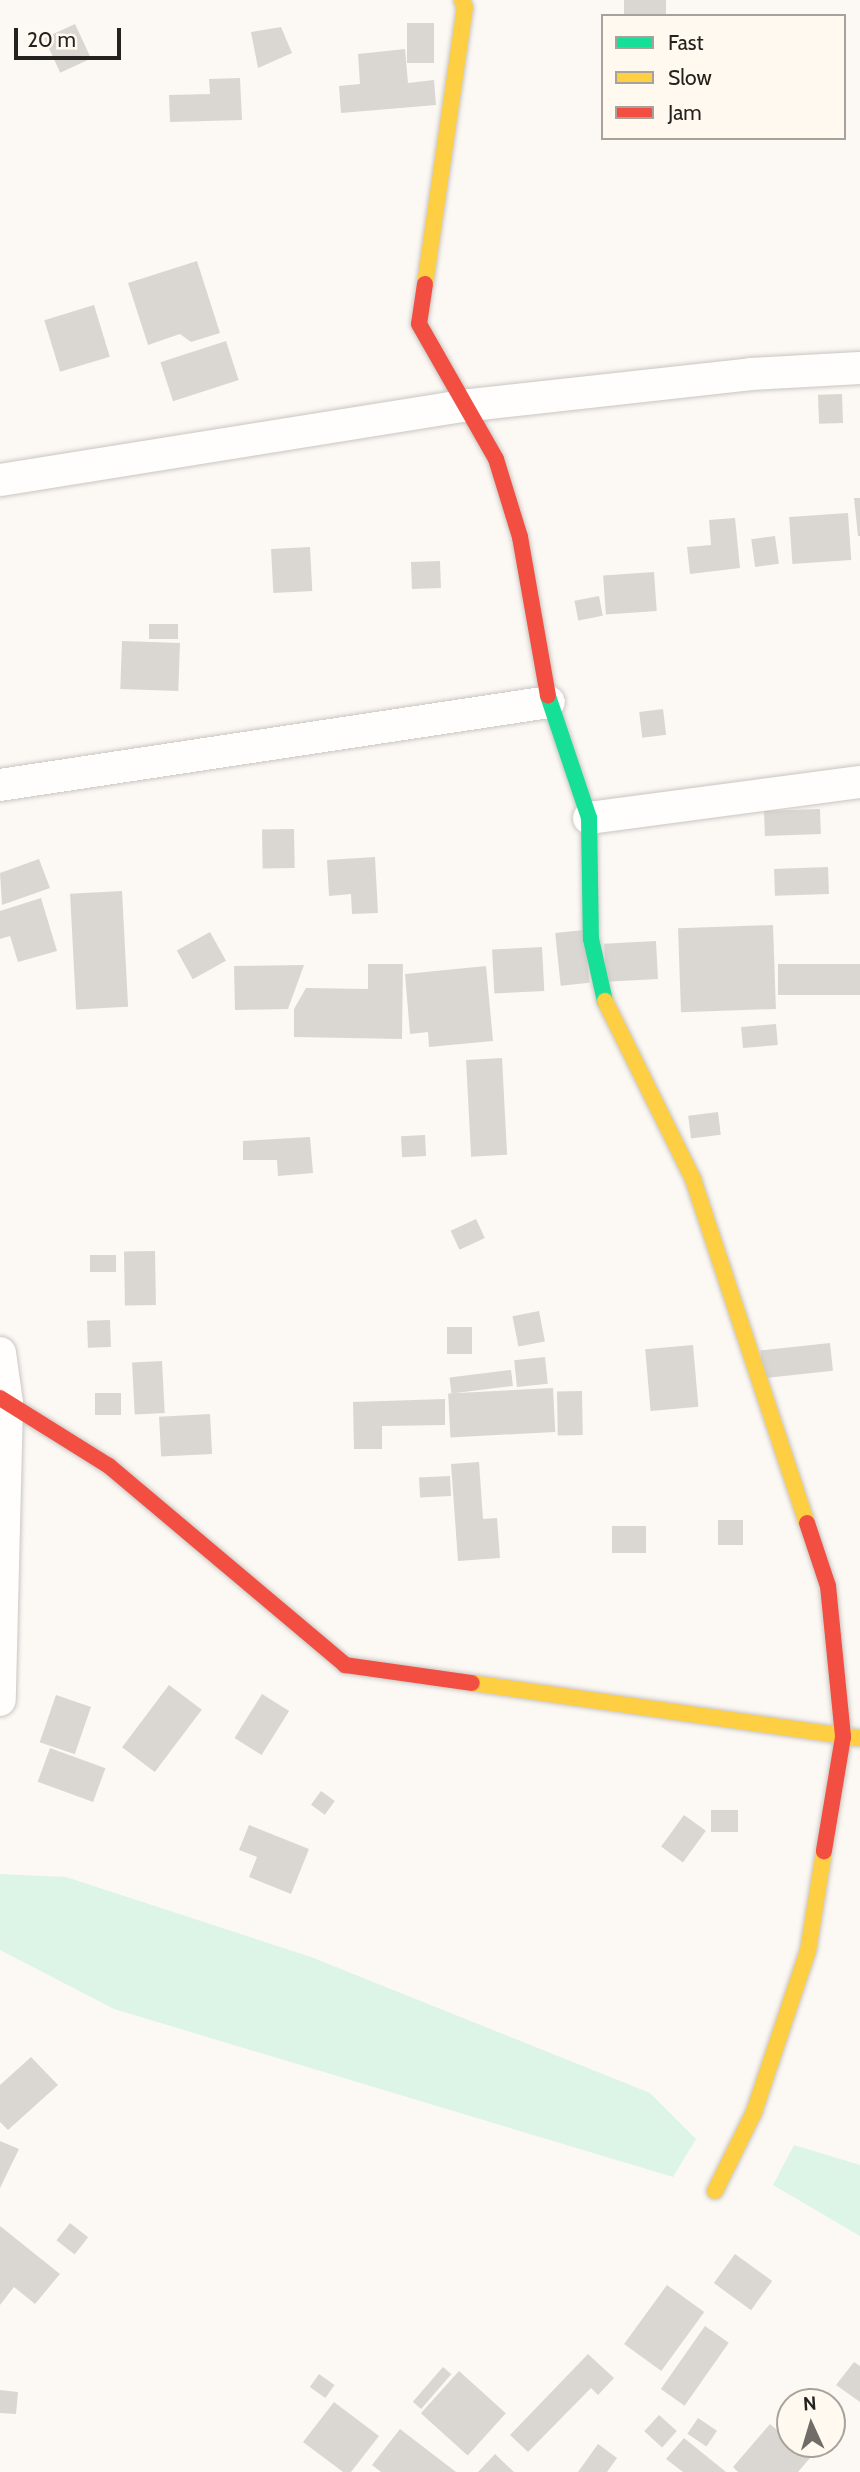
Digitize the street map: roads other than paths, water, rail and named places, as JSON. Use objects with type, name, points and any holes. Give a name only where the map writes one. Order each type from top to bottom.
[{"type":"street","points":[[461,0],[465,8],[419,324],[462,407],[496,458],[520,537],[549,702],[589,817],[591,939],[607,1011],[693,1179],[824,1574],[843,1737],[808,1951],[754,2112],[715,2191]]},
{"type":"street","points":[[0,480],[462,407],[751,374],[860,368]]},
{"type":"street","points":[[0,785],[549,702]]},
{"type":"street","points":[[589,817],[860,782]]},
{"type":"street","points":[[0,1353],[4,1400],[0,1700]]},
{"type":"street","points":[[4,1400],[108,1466],[345,1665],[860,1738]]}]
